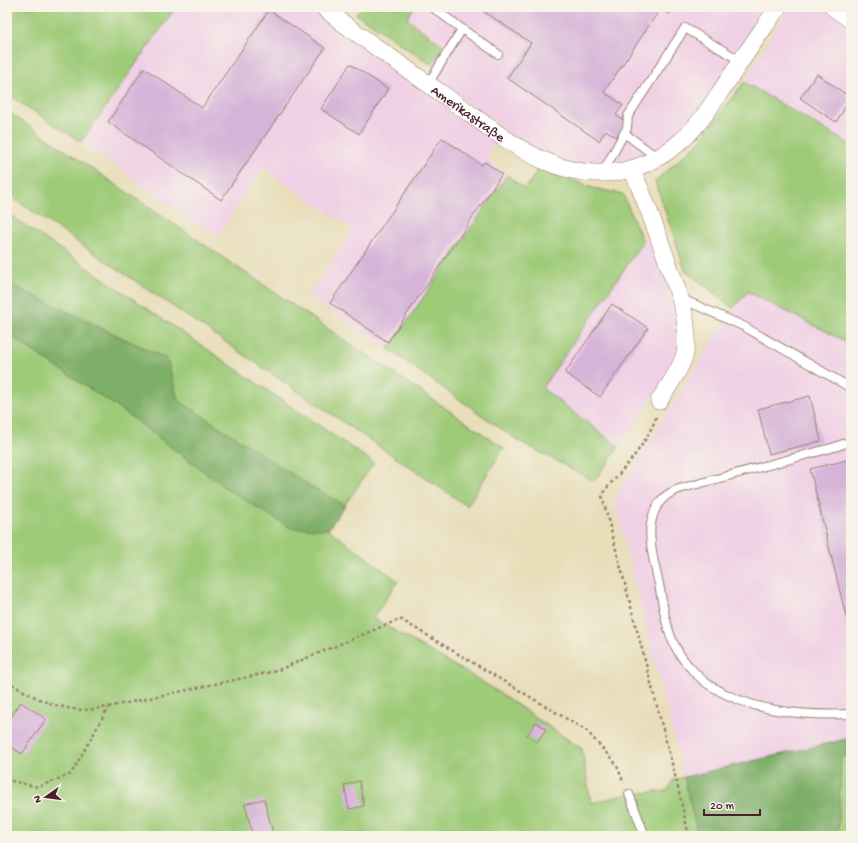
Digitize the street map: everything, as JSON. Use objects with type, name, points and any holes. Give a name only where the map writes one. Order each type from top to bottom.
[{"type":"street","name":"Amerikastraße","points":[[323,7],[344,24],[512,143],[548,163],[583,173],[603,173],[632,169],[670,151],[691,133],[701,120],[778,7]]},
{"type":"street","points":[[833,7],[851,20]]},
{"type":"street","points":[[632,169],[645,200],[680,298],[686,328],[685,353],[682,363],[659,401]]},
{"type":"lane","points":[[432,7],[462,30],[498,54]]},
{"type":"lane","points":[[603,173],[627,128],[628,116],[685,28],[741,61]]},
{"type":"lane","points":[[428,84],[462,30]]},
{"type":"lane","points":[[624,133],[658,158]]},
{"type":"lane","points":[[680,298],[743,326],[851,388]]},
{"type":"lane","points":[[851,441],[835,447],[679,489],[665,496],[657,505],[651,522],[651,542],[667,624],[676,648],[687,664],[709,686],[731,697],[753,705],[799,714],[851,714]]},
{"type":"lane","points":[[629,794],[644,836]]},
{"type":"path","points":[[659,401],[654,423],[639,450],[605,490],[602,496],[676,779],[689,836]]},
{"type":"path","points":[[7,681],[48,703],[65,708],[85,710],[108,707],[276,671],[400,618],[587,731],[616,764],[629,794]]},
{"type":"path","points":[[7,776],[12,781],[38,787],[71,774],[108,707]]},
{"type":"shaded area","points":[[176,7],[310,7],[342,33],[496,141],[485,158],[507,175],[388,349],[308,296],[353,229],[262,168],[217,237],[81,142]]},
{"type":"shaded area","points":[[414,7],[770,7],[699,114],[672,143],[640,159],[593,168],[558,160],[522,142],[427,73],[444,46],[407,19]]},
{"type":"shaded area","points":[[788,7],[851,7],[851,145],[744,82]]},
{"type":"shaded area","points":[[652,237],[678,320],[680,341],[676,362],[619,447],[542,388],[643,242]]},
{"type":"shaded area","points":[[748,291],[851,344],[851,738],[684,777],[614,499],[733,308]]},
{"type":"green space","points":[[7,7],[176,7],[81,142],[7,94]]},
{"type":"green space","points":[[361,7],[414,7],[407,19],[444,46],[432,65],[356,14]]},
{"type":"green space","points":[[744,82],[851,145],[851,344],[748,292],[733,308],[685,270],[655,181],[697,144]]},
{"type":"green space","points":[[7,111],[504,448],[467,506],[7,194]]},
{"type":"green space","points":[[539,168],[593,188],[623,194],[643,242],[542,388],[619,447],[594,481],[517,440],[388,349],[507,175],[525,189]]},
{"type":"green space","points":[[7,213],[374,463],[328,529],[398,581],[373,618],[486,684],[582,749],[591,803],[629,794],[667,791],[673,780],[851,738],[851,836],[7,836]]},
{"type":"green space","points":[[7,283],[167,359],[178,400],[315,489],[345,505],[328,529],[291,528],[227,489],[119,408],[7,334]]},
{"type":"green space","points":[[851,738],[851,754],[841,757],[838,836],[698,836],[684,777]]},
{"type":"building","points":[[477,7],[673,7],[669,14],[661,8],[604,92],[623,105],[616,115],[626,122],[616,137],[606,130],[599,141],[507,78],[531,43]]},
{"type":"building","points":[[269,10],[325,48],[221,200],[108,122],[144,68],[202,108]]},
{"type":"building","points":[[350,64],[388,89],[359,134],[321,109]]},
{"type":"building","points":[[817,74],[851,98],[836,122],[800,98]]},
{"type":"building","points":[[442,138],[482,165],[485,162],[502,174],[388,342],[330,303]]},
{"type":"building","points":[[612,304],[648,328],[600,397],[565,373]]},
{"type":"building","points":[[810,396],[821,441],[769,454],[758,409]]},
{"type":"building","points":[[851,459],[851,633],[850,633],[810,469]]},
{"type":"building","points":[[21,702],[46,719],[22,754],[7,744],[7,723]]},
{"type":"building","points":[[536,722],[546,729],[537,742],[527,735]]},
{"type":"building","points":[[359,781],[364,806],[349,809],[344,785]]},
{"type":"building","points":[[264,799],[273,833],[253,836],[245,804]]}]
